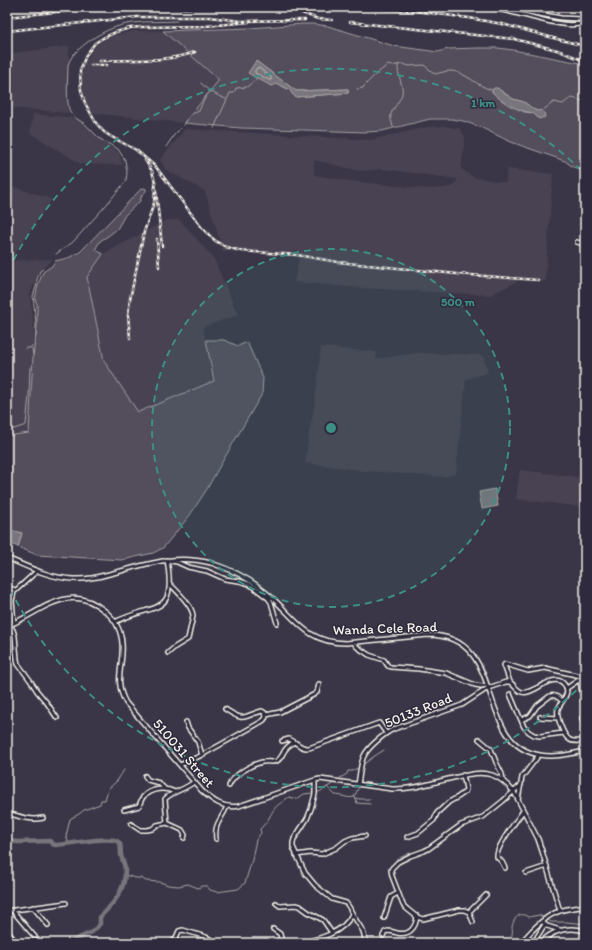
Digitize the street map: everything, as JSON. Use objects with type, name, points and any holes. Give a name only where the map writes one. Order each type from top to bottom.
[{"type":"street","points":[[488,7],[562,24],[585,23]]},
{"type":"street","points":[[502,7],[561,18],[585,18]]},
{"type":"street","name":"Wanda Cele Road","points":[[7,558],[37,571],[62,578],[73,579],[95,578],[150,563],[180,559],[202,562],[220,566],[251,581],[265,591],[304,630],[315,637],[331,642],[354,643],[428,635],[439,635],[449,638],[464,646],[472,653],[480,666],[501,724],[510,739],[518,746],[524,750],[539,755],[555,756],[585,751]]},
{"type":"street","points":[[115,622],[128,616],[162,605],[168,596],[170,584],[167,561],[177,562],[188,567],[207,571],[225,578],[249,584],[271,602],[276,623]]},
{"type":"street","points":[[14,623],[12,601],[13,594],[15,590],[37,571]]},
{"type":"street","points":[[168,653],[175,646],[188,638],[193,612],[170,584]]},
{"type":"street","points":[[7,587],[15,590]]},
{"type":"street","name":"510031 Street","points":[[8,625],[54,602],[70,598],[80,599],[95,604],[108,613],[115,622],[121,637],[122,643],[119,678],[120,688],[124,698],[133,711],[194,782],[214,801],[226,806]]},
{"type":"street","points":[[8,625],[16,636],[17,659],[20,667],[30,680],[36,692],[56,718]]},
{"type":"street","points":[[354,643],[367,654],[384,660],[389,667],[446,673],[481,686],[510,682]]},
{"type":"street","points":[[584,676],[545,668],[528,670],[506,663],[504,664],[510,682],[519,691],[524,693],[554,680],[558,680],[566,685],[566,695],[558,710],[558,718],[566,737],[576,742],[585,741]]},
{"type":"street","points":[[566,688],[584,676]]},
{"type":"street","points":[[580,680],[585,706]]},
{"type":"street","points":[[266,715],[280,712],[315,694],[319,684]]},
{"type":"street","name":"50133 Road","points":[[358,784],[364,755],[386,733],[462,705],[487,686]]},
{"type":"street","points":[[510,694],[525,729],[529,732],[534,735],[542,736],[553,733],[564,733]]},
{"type":"street","points":[[521,720],[530,716],[537,706],[552,695],[556,696],[562,701]]},
{"type":"street","points":[[225,709],[240,718],[262,711],[266,715]]},
{"type":"street","points":[[180,765],[202,755],[261,722],[264,720],[266,715]]},
{"type":"street","points":[[540,718],[558,718]]},
{"type":"street","points":[[582,718],[585,730]]},
{"type":"street","points":[[186,722],[188,728],[198,741],[202,755]]},
{"type":"street","points":[[282,740],[289,739],[306,749],[379,723],[386,733]]},
{"type":"street","points":[[478,739],[491,749],[502,774],[503,781]]},
{"type":"street","points":[[229,786],[234,777],[248,768],[262,762],[274,762],[278,760],[286,749],[294,742]]},
{"type":"street","points":[[518,800],[522,779],[539,755]]},
{"type":"street","points":[[216,839],[215,832],[226,806],[240,806],[315,780],[320,779],[400,789],[463,775],[484,773],[503,781],[514,792],[538,839],[560,911]]},
{"type":"street","points":[[407,837],[418,833],[434,820],[437,813],[449,802],[465,792],[466,789],[463,775]]},
{"type":"street","points":[[145,776],[148,780],[159,783],[165,789]]},
{"type":"street","points":[[315,780],[315,794],[311,809],[307,819],[293,841],[293,847],[309,878],[315,885],[332,899],[348,905],[363,931],[366,943]]},
{"type":"street","points":[[167,823],[164,799],[194,782]]},
{"type":"street","points":[[469,912],[461,910],[424,919],[416,916],[404,907],[391,870],[394,865],[407,857],[428,849],[461,825],[483,817],[521,785]]},
{"type":"street","points":[[124,810],[138,806],[143,798],[157,790],[165,789],[175,792]]},
{"type":"street","points":[[505,868],[497,857],[497,854],[504,839],[523,810]]},
{"type":"street","points":[[7,813],[30,818],[43,818]]},
{"type":"street","points":[[131,824],[140,830],[147,830],[152,829],[157,825],[167,823],[184,832],[186,835],[184,838]]},
{"type":"street","points":[[296,854],[322,854],[336,848],[352,838],[365,836]]},
{"type":"street","points":[[526,873],[547,866]]},
{"type":"street","points":[[384,918],[390,898],[398,893]]},
{"type":"street","points":[[469,912],[486,895]]},
{"type":"street","points":[[7,911],[66,903]]},
{"type":"street","points":[[276,903],[280,906],[300,906],[323,920],[332,933]]},
{"type":"street","points":[[521,943],[554,913],[585,906]]},
{"type":"street","points":[[34,907],[48,925]]},
{"type":"street","points":[[12,910],[35,937]]},
{"type":"street","points":[[469,912],[473,922]]},
{"type":"street","points":[[300,943],[332,933],[347,924],[352,914]]},
{"type":"street","points":[[383,936],[385,932],[388,931],[400,933],[411,930],[414,926],[416,916]]},
{"type":"street","points":[[544,923],[549,927],[562,930]]},
{"type":"street","points":[[536,943],[544,923]]},
{"type":"street","points":[[273,929],[280,934],[282,943]]},
{"type":"street","points":[[540,943],[550,934],[562,930],[572,929],[585,931]]},
{"type":"street","points":[[171,943],[175,940],[179,931],[183,930],[206,937],[217,943]]},
{"type":"street","points":[[7,931],[17,943]]},
{"type":"shaded area","points":[[313,24],[328,26],[394,46],[438,52],[448,49],[498,48],[585,64],[585,171],[573,167],[565,161],[511,142],[480,127],[452,119],[430,119],[382,131],[366,132],[241,128],[184,123],[219,80],[163,31]],"holes":[[[256,61],[296,91],[348,89],[349,92],[296,97],[290,90],[278,84]],[[497,88],[513,99],[524,102],[532,109],[538,111],[535,115],[533,113],[524,112],[500,99]]]},
{"type":"shaded area","points":[[134,31],[163,31],[220,80],[184,123],[92,113],[82,93],[82,76],[85,62],[96,45],[111,36]]},
{"type":"shaded area","points":[[69,46],[68,113],[11,108],[7,76],[7,54]]},
{"type":"shaded area","points":[[33,114],[76,118],[119,153],[123,165],[81,164],[30,133]]},
{"type":"shaded area","points":[[444,126],[460,129],[465,137],[461,169],[473,177],[506,183],[507,169],[553,174],[545,282],[520,280],[490,295],[360,288],[294,282],[299,257],[223,251],[205,191],[166,170],[160,160],[185,129],[371,140],[427,127]],"holes":[[[314,160],[360,171],[383,169],[458,179],[452,187],[431,189],[357,182],[314,175]]]},
{"type":"shaded area","points":[[7,185],[52,199],[13,256],[7,256]]},
{"type":"shaded area","points":[[145,188],[146,191],[142,195],[140,201],[125,215],[117,229],[100,241],[96,250],[103,254],[87,277],[104,361],[138,412],[214,381],[206,340],[224,340],[238,346],[247,342],[263,378],[262,394],[207,489],[190,515],[163,548],[153,553],[122,560],[37,555],[18,547],[22,533],[7,529],[7,436],[29,433],[33,357],[37,326],[37,304],[35,299],[38,285],[43,272],[52,266],[55,261],[68,258],[80,252],[141,189]]},
{"type":"shaded area","points":[[167,220],[180,220],[214,259],[238,315],[203,327],[214,381],[138,412],[104,361],[87,277],[103,254]]},
{"type":"shaded area","points":[[53,259],[39,271],[30,294],[35,340],[29,433],[7,436],[7,261]]},
{"type":"shaded area","points":[[321,347],[377,352],[376,359],[416,353],[483,355],[488,373],[466,379],[456,474],[444,477],[366,471],[305,463],[315,402]]},
{"type":"shaded area","points":[[520,470],[585,478],[583,507],[516,499]]},
{"type":"water","points":[[256,61],[296,91],[348,89],[348,93],[296,97],[290,90],[278,84],[271,86],[248,73]]},
{"type":"water","points":[[494,88],[497,88],[513,99],[524,102],[535,110],[542,110],[545,117],[539,119],[533,113],[511,106],[492,92]]},
{"type":"water","points":[[495,489],[498,506],[482,509],[479,492]]},
{"type":"water","points":[[10,530],[22,533],[18,547],[7,542],[7,532]]},
{"type":"waterway","points":[[71,114],[67,98],[68,65],[69,61],[80,48],[102,33],[127,24],[139,22],[177,21]]},
{"type":"waterway","points":[[357,89],[363,88],[378,72],[388,65],[403,64],[409,66],[424,65],[435,74],[449,71],[456,72],[492,90]]},
{"type":"waterway","points":[[393,127],[391,114],[402,94],[398,65]]},
{"type":"waterway","points":[[214,128],[230,93],[234,93],[236,88],[247,87],[257,78]]},
{"type":"waterway","points":[[201,83],[209,90],[226,99]]},
{"type":"waterway","points":[[184,125],[191,115],[199,111],[205,98],[211,91]]},
{"type":"waterway","points":[[543,110],[554,102],[563,104],[572,98],[585,101]]},
{"type":"waterway","points":[[56,254],[73,242],[126,181],[127,172],[125,160],[118,149],[100,139],[85,124],[74,117]]},
{"type":"waterway","points":[[166,147],[181,128]]},
{"type":"waterway","points":[[34,342],[36,336],[36,324],[33,296],[37,279],[40,271],[43,269]]},
{"type":"waterway","points":[[25,348],[30,348],[33,345]]},
{"type":"waterway","points":[[32,348],[33,355]]},
{"type":"waterway","points":[[8,431],[26,425],[30,367]]},
{"type":"waterway","points":[[365,763],[384,750]]},
{"type":"waterway","points":[[340,778],[347,774],[348,771],[358,768]]},
{"type":"waterway","points":[[69,844],[66,836],[70,819],[84,810],[100,804],[101,800],[105,800],[108,789],[117,781],[124,770]]},
{"type":"waterway","points":[[316,793],[334,783]]},
{"type":"waterway","points":[[327,787],[335,795],[349,798],[354,797],[358,789]]},
{"type":"waterway","points":[[125,873],[128,876],[168,885],[179,886],[188,884],[198,888],[207,886],[210,890],[217,892],[238,889],[245,883],[256,840],[261,833],[260,829],[275,808],[289,797],[297,799],[304,794],[313,793]]},
{"type":"waterway","points":[[355,797],[357,803],[370,804]]},
{"type":"waterway","points":[[355,798],[370,799]]},
{"type":"waterway","points":[[7,841],[50,841],[52,844],[56,845],[108,839],[119,842],[121,855],[125,866],[125,877],[118,896],[100,917],[100,924],[92,932],[68,943]]},
{"type":"waterway","points":[[508,943],[512,936],[513,923],[518,916],[526,915],[529,917],[539,915],[543,917]]},
{"type":"waterway","points":[[548,920],[551,922],[585,924]]},
{"type":"railway","points":[[7,17],[94,8],[365,8],[415,11],[469,18],[502,24],[585,46]]},
{"type":"railway","points":[[294,10],[318,19],[332,20]]},
{"type":"railway","points":[[7,31],[137,17],[210,17],[240,21],[305,20]]},
{"type":"railway","points":[[249,22],[206,26],[141,27],[116,32],[95,43],[86,55],[80,71],[81,90],[85,103],[96,123],[104,132],[136,150],[156,167],[202,228],[211,237],[226,247],[242,251],[297,255],[338,262],[457,274],[538,280]]},
{"type":"railway","points":[[350,22],[514,39],[557,50],[585,61]]},
{"type":"railway","points":[[100,61],[172,58],[195,52]]},
{"type":"railway","points":[[91,65],[107,65]]},
{"type":"railway","points":[[145,160],[152,171],[155,182],[162,246]]},
{"type":"railway","points":[[130,338],[128,315],[130,299],[144,232],[154,203],[155,186]]},
{"type":"railway","points":[[157,239],[159,267]]}]
